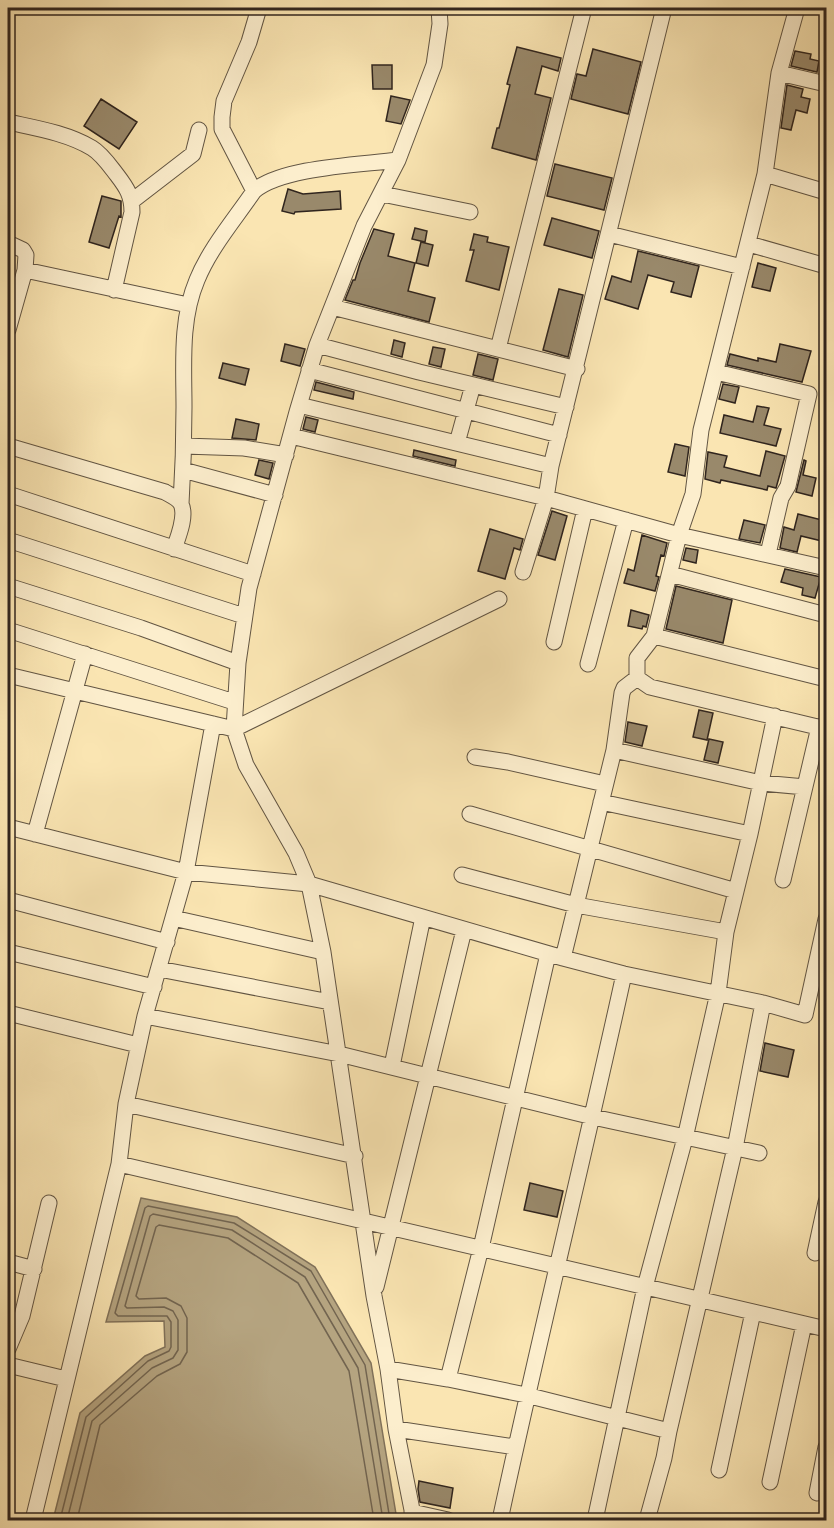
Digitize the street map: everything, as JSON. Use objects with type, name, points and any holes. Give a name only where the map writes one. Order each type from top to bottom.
[{"type":"street","points":[[254,190],[222,129],[222,117],[224,101],[249,42],[259,8]]},
{"type":"street","points":[[439,8],[440,24],[434,65],[398,160],[364,226],[317,345],[299,405],[253,574],[244,616],[234,702],[234,729],[246,765],[296,853],[309,884],[323,952],[374,1296],[413,1516],[448,1521]]},
{"type":"street","points":[[498,350],[584,8]]},
{"type":"street","points":[[523,572],[546,498],[551,466],[577,369],[664,8]]},
{"type":"street","points":[[637,678],[637,658],[654,636],[693,494],[701,430],[765,174],[779,73],[797,8]]},
{"type":"street","points":[[779,73],[826,84]]},
{"type":"street","points":[[8,122],[70,137],[93,148],[104,158],[128,189],[132,201],[130,225],[114,290]]},
{"type":"street","points":[[132,201],[193,154],[199,130]]},
{"type":"street","points":[[174,549],[180,529],[184,446],[185,334],[188,305],[208,259],[254,190],[262,183],[280,176],[398,160]]},
{"type":"street","points":[[765,174],[826,192]]},
{"type":"street","points":[[381,194],[470,212]]},
{"type":"street","points":[[609,234],[742,267]]},
{"type":"street","points":[[8,243],[19,247],[26,255],[25,270],[9,320]]},
{"type":"street","points":[[749,244],[826,266]]},
{"type":"street","points":[[25,270],[188,305]]},
{"type":"street","points":[[332,307],[577,369]]},
{"type":"street","points":[[317,345],[566,407]]},
{"type":"street","points":[[309,370],[559,435]]},
{"type":"street","points":[[716,372],[809,394],[788,486],[781,498],[768,554]]},
{"type":"street","points":[[457,443],[473,385]]},
{"type":"street","points":[[299,405],[551,466]]},
{"type":"street","points":[[291,436],[546,498],[680,535],[826,568]]},
{"type":"street","points":[[8,446],[165,492],[181,504]]},
{"type":"street","points":[[184,446],[244,448],[286,455]]},
{"type":"street","points":[[183,470],[275,495]]},
{"type":"street","points":[[8,494],[253,574]]},
{"type":"street","points":[[554,642],[585,509]]},
{"type":"street","points":[[588,664],[626,520]]},
{"type":"street","points":[[8,540],[244,616]]},
{"type":"street","points":[[670,574],[826,615]]},
{"type":"street","points":[[8,586],[141,628],[238,663]]},
{"type":"street","points":[[8,675],[234,729],[499,599]]},
{"type":"street","points":[[8,630],[234,702]]},
{"type":"street","points":[[654,636],[826,679]]},
{"type":"street","points":[[35,834],[85,654]]},
{"type":"street","points":[[637,678],[650,687],[823,728],[805,787],[783,880]]},
{"type":"street","points":[[448,1378],[481,1248],[515,1098],[556,956],[576,905],[614,750],[622,693],[624,688],[637,678]]},
{"type":"street","points":[[595,1521],[645,1287],[685,1138],[718,993],[726,932],[775,716]]},
{"type":"street","points":[[33,1521],[118,1164],[126,1104],[138,1045],[186,872],[213,724]]},
{"type":"street","points":[[614,750],[761,783],[805,787]]},
{"type":"street","points":[[475,757],[508,762],[605,784]]},
{"type":"street","points":[[601,802],[750,834]]},
{"type":"street","points":[[470,813],[736,891]]},
{"type":"street","points":[[8,827],[186,872],[309,884],[624,974],[763,1003],[804,1015],[826,919]]},
{"type":"street","points":[[462,875],[576,905],[726,932]]},
{"type":"street","points":[[8,900],[167,942]]},
{"type":"street","points":[[392,1066],[423,917]]},
{"type":"street","points":[[173,918],[323,952]]},
{"type":"street","points":[[374,1296],[464,930]]},
{"type":"street","points":[[8,952],[154,987]]},
{"type":"street","points":[[159,969],[330,1002]]},
{"type":"street","points":[[500,1521],[526,1395],[593,1117],[624,974]]},
{"type":"street","points":[[647,1521],[701,1300],[735,1148],[763,1003]]},
{"type":"street","points":[[8,1013],[138,1045]]},
{"type":"street","points":[[145,1016],[339,1054],[593,1117],[759,1153]]},
{"type":"street","points":[[126,1104],[355,1156]]},
{"type":"street","points":[[118,1164],[826,1329]]},
{"type":"street","points":[[815,1253],[826,1202]]},
{"type":"street","points":[[8,1349],[15,1314],[34,1269],[49,1203]]},
{"type":"street","points":[[8,1262],[34,1269]]},
{"type":"street","points":[[719,1470],[753,1312]]},
{"type":"street","points":[[770,1482],[804,1324]]},
{"type":"street","points":[[8,1365],[66,1379]]},
{"type":"street","points":[[388,1369],[448,1378],[526,1395],[669,1431]]},
{"type":"street","points":[[396,1429],[515,1447]]},
{"type":"street","points":[[817,1493],[826,1447]]},
{"type":"water","points":[[141,1198],[237,1217],[315,1267],[371,1363],[397,1520],[53,1520],[80,1413],[145,1356],[165,1347],[164,1321],[106,1322]]},
{"type":"building","points":[[517,47],[561,58],[558,71],[542,66],[535,94],[551,98],[536,160],[492,148],[510,85],[507,84]]},
{"type":"building","points":[[593,49],[641,62],[628,114],[571,99],[577,74],[586,76]]},
{"type":"building","points":[[795,51],[811,54],[810,59],[819,61],[817,72],[791,66]]},
{"type":"building","points":[[372,65],[392,65],[392,89],[373,89]]},
{"type":"building","points":[[787,85],[803,89],[801,97],[810,99],[807,113],[796,110],[791,130],[781,128]]},
{"type":"building","points":[[391,96],[410,100],[401,124],[386,121]]},
{"type":"building","points":[[101,99],[137,122],[119,149],[84,126]]},
{"type":"building","points":[[555,164],[612,178],[604,210],[547,196]]},
{"type":"building","points":[[288,189],[303,194],[340,191],[341,209],[295,212],[294,214],[282,211]]},
{"type":"building","points":[[102,196],[121,201],[121,217],[119,216],[109,248],[89,242]]},
{"type":"building","points":[[552,218],[599,231],[592,258],[544,245]]},
{"type":"building","points":[[415,228],[427,231],[425,242],[412,239]]},
{"type":"building","points":[[374,229],[394,234],[388,256],[415,263],[408,291],[435,298],[429,322],[345,300]]},
{"type":"building","points":[[474,234],[488,237],[487,242],[509,247],[499,290],[466,281],[474,250],[470,250]]},
{"type":"building","points":[[421,242],[433,245],[428,266],[416,263]]},
{"type":"building","points":[[638,251],[699,266],[691,297],[671,292],[674,282],[648,275],[638,309],[605,299],[612,276],[631,282]]},
{"type":"building","points":[[758,263],[776,268],[770,291],[752,287]]},
{"type":"building","points":[[559,289],[583,295],[568,357],[543,350]]},
{"type":"building","points":[[394,340],[405,343],[402,357],[391,354]]},
{"type":"building","points":[[285,344],[305,349],[300,366],[281,361]]},
{"type":"building","points":[[780,344],[811,351],[802,382],[727,365],[730,354],[758,361],[758,358],[776,362]]},
{"type":"building","points":[[433,347],[445,349],[441,367],[429,364]]},
{"type":"building","points":[[478,354],[498,359],[493,380],[473,375]]},
{"type":"building","points":[[223,363],[249,369],[245,385],[219,378]]},
{"type":"building","points":[[316,382],[354,392],[353,399],[314,390]]},
{"type":"building","points":[[723,384],[739,387],[735,403],[719,399]]},
{"type":"building","points":[[757,406],[769,408],[764,425],[781,429],[776,446],[720,433],[724,415],[753,422]]},
{"type":"building","points":[[306,417],[318,420],[315,432],[303,429]]},
{"type":"building","points":[[236,419],[259,424],[256,440],[232,438]]},
{"type":"building","points":[[675,444],[689,447],[685,476],[668,472]]},
{"type":"building","points":[[414,450],[456,460],[455,466],[413,456]]},
{"type":"building","points":[[766,451],[785,456],[776,488],[768,486],[767,490],[721,480],[720,483],[705,479],[708,452],[727,456],[724,467],[760,476]]},
{"type":"building","points":[[259,460],[273,463],[269,479],[255,475]]},
{"type":"building","points":[[804,460],[806,461],[803,475],[816,478],[812,496],[796,492]]},
{"type":"building","points":[[552,511],[567,516],[555,560],[538,555]]},
{"type":"building","points":[[798,514],[826,521],[826,542],[801,536],[797,552],[780,548],[784,527],[794,530]]},
{"type":"building","points":[[744,520],[765,525],[760,543],[739,539]]},
{"type":"building","points":[[490,529],[523,539],[520,550],[514,548],[505,579],[478,571]]},
{"type":"building","points":[[642,535],[667,543],[664,556],[661,555],[655,591],[624,583],[628,569],[634,571]]},
{"type":"building","points":[[686,548],[698,550],[696,563],[683,560]]},
{"type":"building","points":[[785,569],[821,577],[815,598],[802,595],[803,588],[781,582]]},
{"type":"building","points":[[676,586],[732,600],[723,643],[666,629]]},
{"type":"building","points":[[631,610],[649,615],[646,627],[643,626],[642,629],[628,626]]},
{"type":"building","points":[[699,710],[713,713],[707,740],[693,737]]},
{"type":"building","points":[[628,722],[647,726],[642,746],[625,742]]},
{"type":"building","points":[[709,739],[723,742],[718,763],[704,760]]},
{"type":"building","points":[[765,1043],[794,1050],[788,1077],[760,1071]]},
{"type":"building","points":[[530,1183],[563,1191],[557,1217],[524,1210]]},
{"type":"building","points":[[419,1481],[453,1488],[450,1508],[420,1502]]}]
